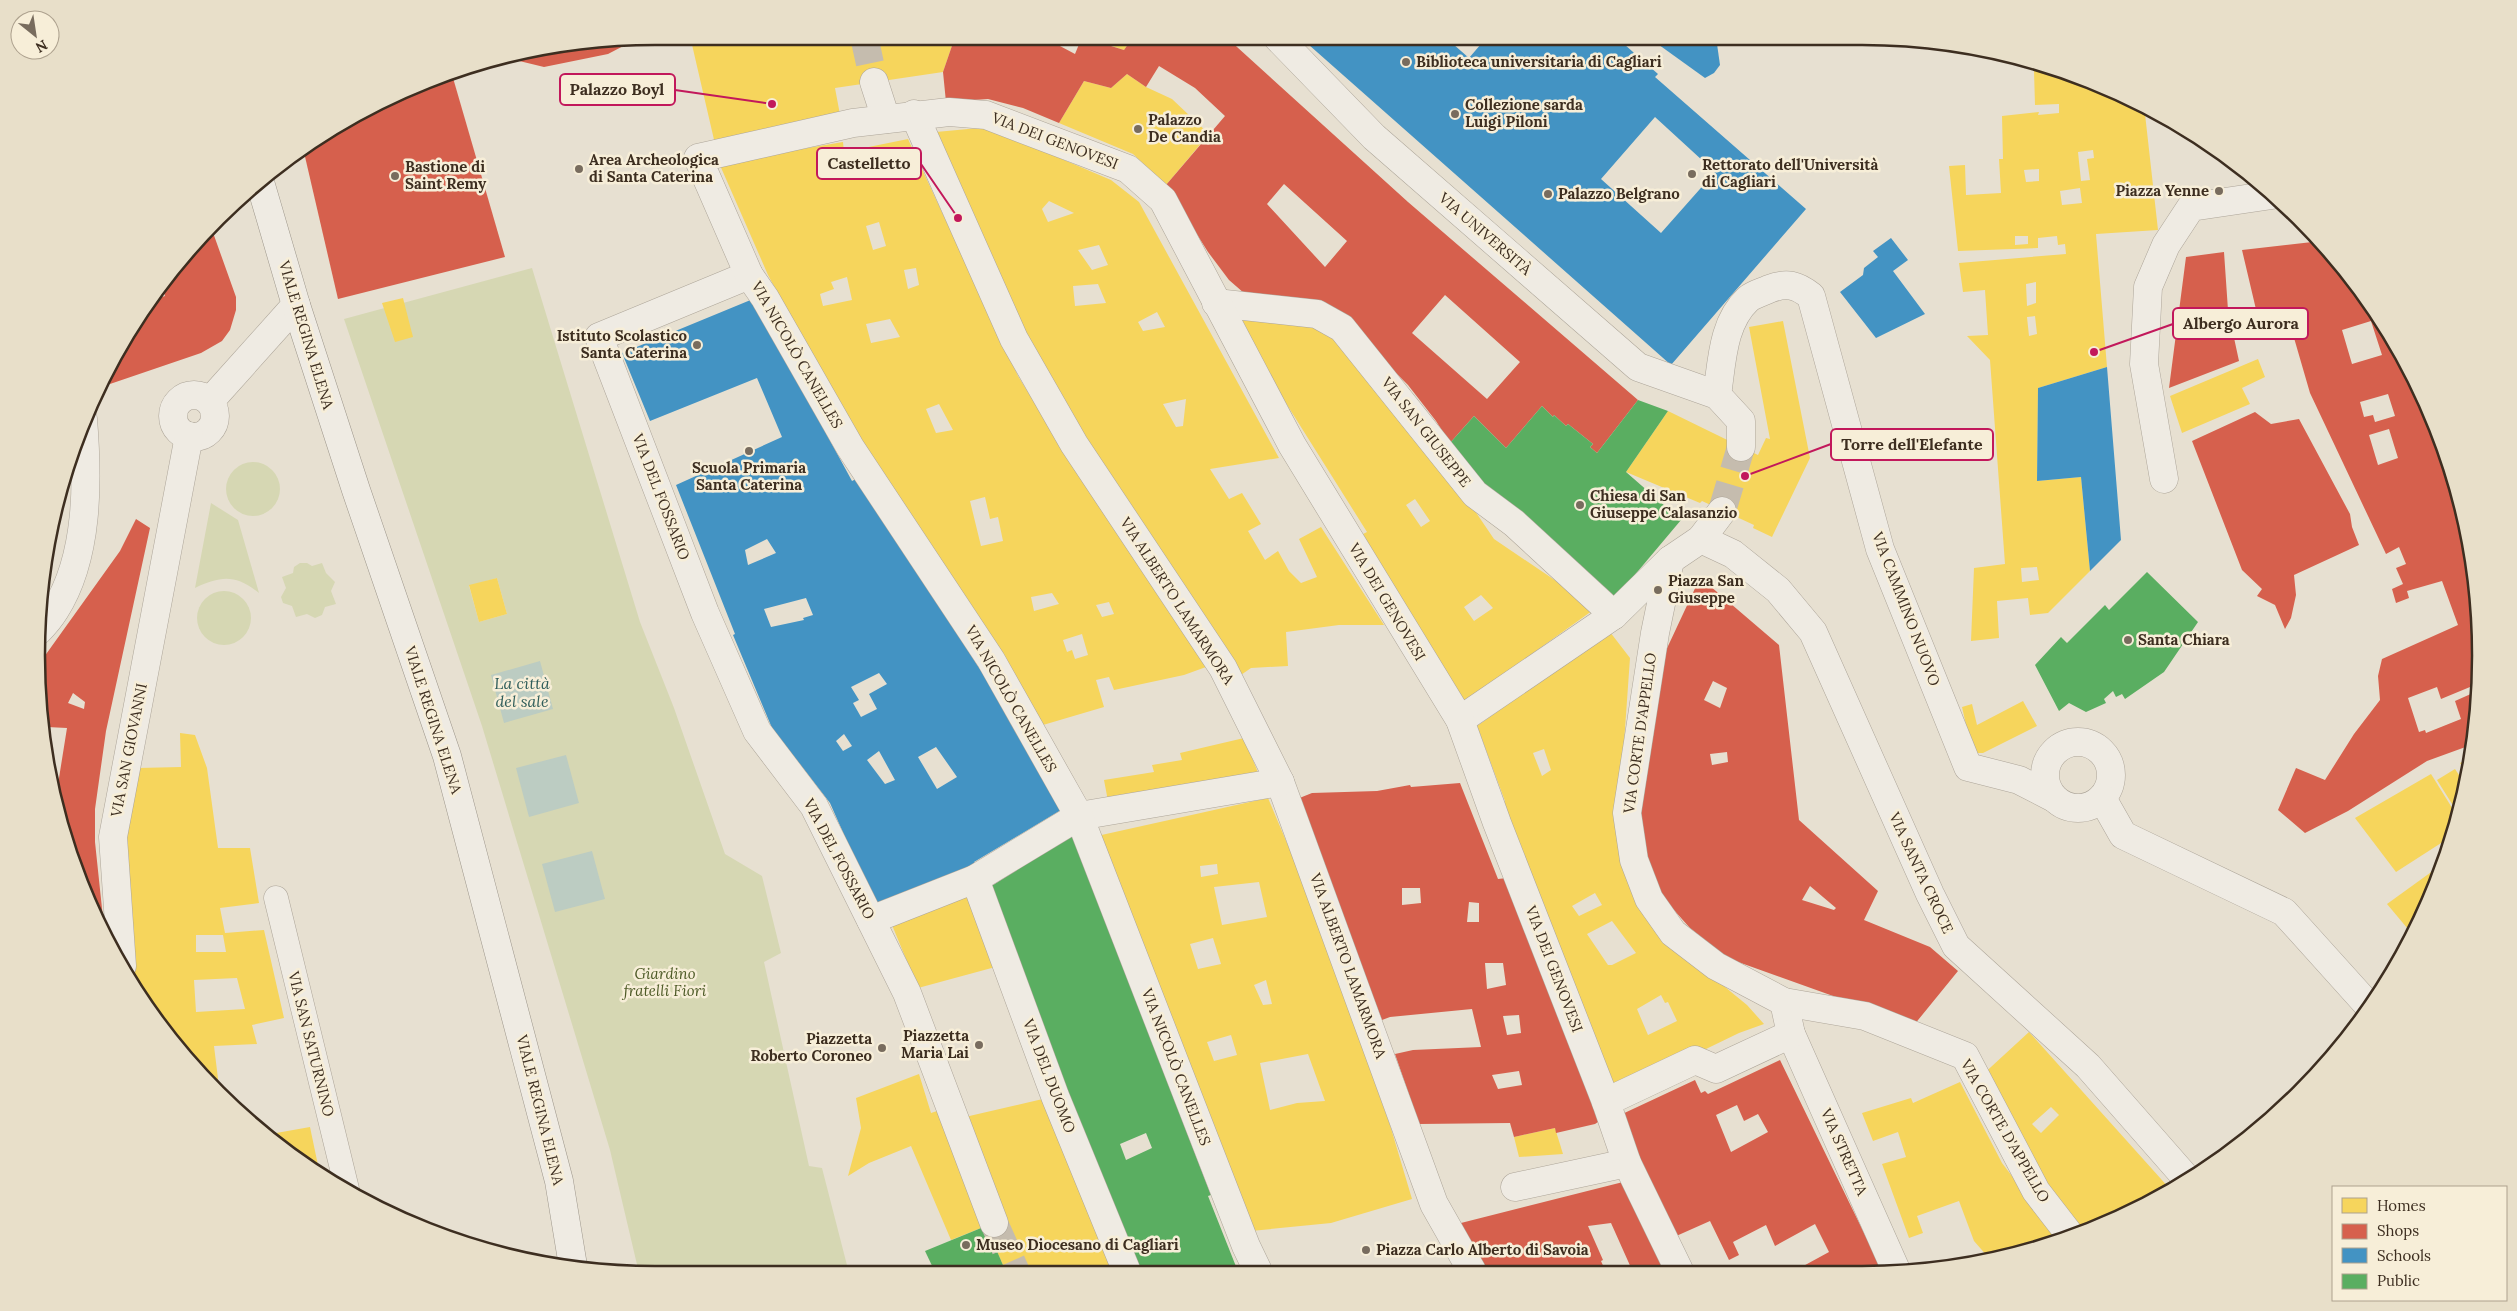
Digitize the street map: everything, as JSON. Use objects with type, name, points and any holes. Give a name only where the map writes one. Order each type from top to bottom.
[{"type":"street","name":"VIA UNIVERSITÀ","points":[[1285,45],[1374,137],[1638,367],[1717,395]]},
{"type":"street","points":[[874,82],[886,119]]},
{"type":"street","name":"VIA DEI GENOVESI","points":[[698,158],[853,123],[914,114],[950,112],[986,115],[1128,169],[1163,200],[1292,445],[1460,720],[1497,823],[1606,1102],[1627,1163],[1677,1266]]},
{"type":"street","name":"VIA ALBERTO LAMARMORA","points":[[914,114],[1014,338],[1074,444],[1223,668],[1280,782],[1434,1204],[1469,1266]]},
{"type":"street","name":"VIA NICOLÒ CANELLES","points":[[698,158],[750,275],[850,447],[991,660],[1079,816],[1255,1266]]},
{"type":"street","name":"VIALE REGINA ELENA","points":[[262,189],[296,305],[356,490],[447,756],[559,1181],[572,1260]]},
{"type":"street","points":[[2164,479],[2144,364],[2148,288],[2166,245],[2191,207],[2263,196]]},
{"type":"street","name":"VIA DEL FOSSARIO","points":[[750,275],[599,337],[705,613],[757,730],[814,806],[907,993],[994,1223]]},
{"type":"street","name":"VIA CAMMINO NUOVO","points":[[1717,395],[1726,336],[1735,315],[1749,298],[1779,285],[1798,286],[1811,296],[1880,549],[1968,767],[2018,780],[2052,797],[2067,807],[2086,807],[2102,798]]},
{"type":"street","name":"VIA SAN GIUSEPPE","points":[[1216,303],[1317,314],[1342,328],[1475,494],[1514,523],[1614,615]]},
{"type":"street","name":"VIA SAN GIOVANNI","points":[[121,950],[113,836],[189,436],[183,434],[174,423],[174,409],[177,402],[190,395],[204,397],[210,401],[296,305]]},
{"type":"street","points":[[1717,395],[1741,420],[1741,447]]},
{"type":"street","points":[[46,622],[56,610],[73,570],[84,518],[87,467],[85,439]]},
{"type":"street","points":[[1460,720],[1614,615],[1670,560],[1701,539],[1722,511]]},
{"type":"street","name":"VIA SANTA CROCE","points":[[1701,539],[1733,554],[1778,590],[1813,632],[1909,849],[1956,946],[2088,1066],[2183,1174]]},
{"type":"street","name":"VIA CORTE D'APPELLO","points":[[1670,560],[1655,632],[1627,813],[1634,860],[1650,898],[1673,932],[1716,966],[1784,1002],[1864,1016],[1965,1056],[2036,1191],[2067,1231]]},
{"type":"street","points":[[2052,797],[2045,783],[2045,768],[2051,755],[2062,746],[2077,742],[2093,745],[2105,754],[2111,769],[2110,784],[2102,798],[2123,835],[2284,912],[2365,1001]]},
{"type":"street","points":[[871,920],[975,879],[1079,816],[1280,782]]},
{"type":"street","name":"VIA DEL DUOMO","points":[[975,879],[1055,1096],[1125,1266]]},
{"type":"street","points":[[1606,1102],[1695,1060],[1716,1069],[1792,1034],[1784,1002]]},
{"type":"street","name":"VIA STRETTA","points":[[1792,1034],[1894,1265]]},
{"type":"street","points":[[1515,1187],[1627,1163]]},
{"type":"lane","name":"VIA SAN SATURNINO","points":[[276,898],[345,1181]]},
{"type":"green space","name":"Giardino fratelli Fiori","points":[[532,268],[640,622],[674,708],[725,854],[762,876],[781,953],[764,962],[809,1166],[822,1168],[847,1266],[637,1266],[610,1150],[482,726],[344,319]],"holes":[[[497,578],[507,614],[479,622],[469,586]]]},
{"type":"green space","points":[[248,462],[258,462],[268,466],[276,474],[280,489],[276,504],[268,512],[258,516],[248,516],[238,512],[230,504],[226,494],[226,484],[230,474],[238,466]]},
{"type":"green space","points":[[211,503],[238,520],[259,593],[243,583],[228,579],[220,579],[195,588]]},
{"type":"green space","points":[[300,563],[307,563],[312,566],[322,563],[326,573],[335,582],[331,591],[336,604],[325,607],[322,615],[315,618],[307,614],[296,617],[292,606],[283,603],[281,597],[286,588],[282,577],[293,573],[294,567]]},
{"type":"green space","points":[[219,591],[229,591],[239,595],[247,603],[251,618],[247,633],[239,641],[229,645],[219,645],[209,641],[201,633],[197,623],[197,613],[201,603],[209,595]]},
{"type":"water","name":"La città del sale","points":[[540,661],[553,709],[504,723],[491,675]]},
{"type":"water","points":[[566,755],[579,803],[529,817],[516,768]]},
{"type":"water","points":[[592,851],[605,899],[555,912],[542,864]]},
{"type":"building: Homes","points":[[692,45],[952,45],[943,72],[835,88],[841,120],[715,144]]},
{"type":"building: Homes","points":[[1109,45],[1127,45],[1124,50]]},
{"type":"building: Homes","points":[[2034,70],[2095,91],[2145,115],[2158,230],[2096,234],[2107,367],[2038,388],[2037,481],[2081,477],[2090,571],[2048,613],[2030,615],[2028,598],[1997,601],[1999,638],[1971,641],[1974,568],[2005,564],[1990,360],[1967,336],[1988,335],[1985,290],[1963,292],[1959,263],[2066,254],[2065,244],[2058,245],[2057,236],[2038,238],[2038,248],[1958,251],[1949,166],[1965,165],[1966,195],[2001,193],[1999,159],[2003,159],[2002,116],[2039,112],[2038,115],[2059,113],[2059,104],[2035,105]],"holes":[[[2093,150],[2094,158],[2087,159],[2090,180],[2081,181],[2078,152]],[[2039,169],[2039,181],[2026,182],[2024,170]],[[2080,188],[2082,203],[2062,205],[2060,191]],[[2015,236],[2028,236],[2028,244],[2015,245]],[[2036,282],[2036,303],[2027,306],[2026,284]],[[2035,316],[2037,334],[2029,336],[2027,317]],[[2037,567],[2039,580],[2022,582],[2021,568]]]},
{"type":"building: Homes","name":"Palazzo De Candia","points":[[1127,74],[1146,87],[1172,99],[1209,134],[1166,185],[1133,154],[1059,123],[1084,81],[1111,88]]},
{"type":"building: Homes","points":[[979,128],[994,130],[1111,180],[1139,202],[1279,458],[1210,469],[1229,499],[1242,493],[1261,524],[1248,531],[1265,560],[1278,551],[1289,571],[1301,583],[1317,577],[1299,539],[1321,527],[1384,625],[1339,625],[1286,632],[1288,666],[1251,668],[1238,677],[1091,452],[1031,351],[936,132]],"holes":[[[1049,201],[1074,213],[1048,222],[1042,209]],[[1099,245],[1108,265],[1092,270],[1078,250]],[[1098,284],[1106,303],[1075,306],[1073,286]],[[1157,312],[1165,327],[1143,331],[1138,322]],[[1186,399],[1183,426],[1176,427],[1163,404]]]},
{"type":"building: Homes","points":[[908,139],[1018,376],[1083,481],[1206,667],[1184,675],[1114,690],[1109,677],[1096,680],[1104,707],[1043,725],[839,407],[768,275],[719,163],[843,142],[844,152]],"holes":[[[879,222],[886,246],[873,250],[866,226]],[[916,268],[919,285],[908,289],[904,270]],[[847,277],[852,300],[823,306],[820,294],[834,289],[831,282]],[[890,319],[900,337],[871,343],[866,324]],[[939,404],[953,430],[936,433],[926,409]],[[985,497],[990,519],[998,517],[1003,541],[981,546],[970,501]],[[1052,593],[1059,604],[1034,611],[1031,597]],[[1109,602],[1114,614],[1102,617],[1096,605]],[[1082,634],[1088,655],[1075,659],[1072,650],[1067,652],[1063,640]]]},
{"type":"building: Homes","points":[[403,298],[413,337],[395,342],[382,303]]},
{"type":"building: Homes","points":[[1231,317],[1313,322],[1344,347],[1439,458],[1494,539],[1596,608],[1463,703],[1363,534],[1367,532],[1284,400],[1280,402]],"holes":[[[1415,499],[1430,521],[1421,527],[1406,505]],[[1481,595],[1493,608],[1474,621],[1464,607]]]},
{"type":"building: Homes","points":[[1783,321],[1810,458],[1772,537],[1753,528],[1754,525],[1702,501],[1700,503],[1626,472],[1668,411],[1758,455],[1766,438],[1770,439],[1749,327]]},
{"type":"building: Homes","points":[[2258,359],[2265,377],[2242,388],[2250,404],[2182,433],[2170,396]]},
{"type":"building: Homes","points":[[497,578],[507,614],[479,622],[469,585]]},
{"type":"building: Homes","points":[[1610,632],[1630,658],[1618,828],[1681,951],[1747,1005],[1764,1024],[1739,1033],[1611,1095],[1501,804],[1505,801],[1477,726]],"holes":[[[1544,749],[1551,770],[1542,776],[1533,753]],[[1595,893],[1602,905],[1579,916],[1572,906]],[[1612,921],[1636,953],[1612,965],[1608,965],[1587,934]],[[1661,995],[1665,1003],[1668,1002],[1677,1021],[1648,1035],[1637,1009]]]},
{"type":"building: Homes","points":[[2023,701],[2037,726],[1983,753],[1977,753],[1971,747],[1962,707],[1972,704],[1977,725]]},
{"type":"building: Homes","points":[[180,733],[195,735],[207,768],[218,848],[250,848],[259,903],[220,908],[225,933],[264,930],[284,1018],[252,1025],[257,1044],[214,1046],[218,1081],[171,1027],[132,970],[122,849],[138,768],[181,767]],"holes":[[[196,935],[223,935],[226,952],[196,952]],[[237,978],[245,1009],[196,1012],[194,980]]]},
{"type":"building: Homes","points":[[1244,738],[1259,775],[1108,801],[1104,780],[1154,772],[1152,765],[1182,760],[1180,753]]},
{"type":"building: Homes","points":[[2455,769],[2460,776],[2453,805],[2437,780]]},
{"type":"building: Homes","points":[[2431,774],[2452,808],[2443,842],[2396,872],[2355,818]]},
{"type":"building: Homes","points":[[1268,798],[1300,874],[1390,1125],[1412,1199],[1331,1223],[1251,1231],[1097,836]],"holes":[[[1217,864],[1218,874],[1201,877],[1200,866]],[[1259,882],[1267,917],[1222,925],[1214,887]],[[1213,938],[1221,964],[1198,969],[1190,944]],[[1266,980],[1272,1004],[1263,1005],[1254,985]],[[1231,1035],[1237,1055],[1214,1061],[1207,1042]],[[1308,1054],[1325,1101],[1297,1103],[1270,1110],[1260,1063]]]},
{"type":"building: Homes","points":[[2433,871],[2408,929],[2387,904]]},
{"type":"building: Homes","points":[[972,893],[999,966],[918,988],[892,925]]},
{"type":"building: Homes","points":[[2029,1032],[2166,1185],[2132,1203],[2075,1228],[1979,1078]],"holes":[[[2051,1107],[2059,1115],[2041,1133],[2032,1124]]]},
{"type":"building: Homes","points":[[919,1074],[931,1113],[943,1109],[986,1226],[951,1240],[911,1146],[869,1163],[848,1176],[861,1128],[856,1098]]},
{"type":"building: Homes","points":[[1960,1082],[2002,1163],[2056,1234],[1985,1253],[1974,1241],[1959,1201],[1917,1216],[1923,1233],[1909,1238],[1882,1164],[1906,1157],[1898,1132],[1873,1141],[1862,1113],[1911,1098],[1913,1103]]},
{"type":"building: Homes","points":[[1047,1098],[1117,1266],[1003,1266],[986,1226],[965,1117]]},
{"type":"building: Homes","points":[[310,1127],[318,1164],[284,1140],[276,1133]]},
{"type":"building: Homes","points":[[1555,1128],[1563,1154],[1519,1157],[1514,1137]]},
{"type":"building: Shops","points":[[952,45],[1058,45],[1075,54],[1079,45],[1108,45],[1124,50],[1127,45],[1235,45],[1408,202],[1638,400],[1597,453],[1590,447],[1593,444],[1568,424],[1566,426],[1554,415],[1553,417],[1542,406],[1506,448],[1474,416],[1450,443],[1436,421],[1408,385],[1325,302],[1252,300],[1229,280],[1208,252],[1166,185],[1225,116],[1195,88],[1159,66],[1146,87],[1127,74],[1111,88],[1084,81],[1059,123],[1023,108],[988,99],[946,102],[943,72]],"holes":[[[1284,184],[1347,241],[1325,267],[1267,204]],[[1445,295],[1520,362],[1487,399],[1412,333]]]},
{"type":"building: Shops","points":[[624,46],[608,54],[544,67],[519,61],[576,50]]},
{"type":"building: Shops","name":"Bastione di Saint Remy","points":[[453,79],[505,257],[338,299],[305,156],[350,127],[385,108]]},
{"type":"building: Shops","points":[[214,235],[236,297],[236,310],[230,330],[222,341],[201,353],[108,384],[148,316],[162,297],[165,296],[164,294],[171,284]]},
{"type":"building: Shops","points":[[2310,242],[2346,284],[2369,316],[2409,385],[2426,422],[2440,459],[2451,497],[2467,576],[2471,616],[2471,689],[2470,687],[2441,699],[2437,687],[2408,698],[2419,732],[2425,730],[2426,733],[2461,719],[2455,701],[2471,694],[2465,747],[2427,761],[2348,811],[2305,833],[2278,810],[2296,768],[2325,780],[2354,734],[2380,700],[2378,676],[2382,659],[2458,625],[2442,581],[2407,591],[2409,598],[2396,603],[2392,589],[2403,584],[2396,568],[2406,564],[2399,547],[2386,554],[2310,393],[2292,331],[2263,339],[2242,250]],"holes":[[[2371,321],[2382,355],[2352,364],[2342,330]],[[2388,394],[2395,416],[2375,422],[2373,415],[2364,417],[2360,402]],[[2389,429],[2398,458],[2378,465],[2369,435]]]},
{"type":"building: Shops","points":[[2224,252],[2228,310],[2239,361],[2169,388],[2186,257]],"holes":[[[2220,311],[2222,321],[2209,323],[2208,312]]]},
{"type":"building: Shops","points":[[2255,412],[2271,424],[2299,419],[2350,514],[2352,527],[2359,545],[2294,575],[2296,595],[2291,618],[2285,629],[2275,605],[2257,596],[2262,589],[2242,570],[2192,441]]},
{"type":"building: Shops","points":[[136,519],[150,528],[106,731],[95,809],[95,842],[103,914],[77,852],[58,781],[67,728],[49,727],[45,656],[120,551]],"holes":[[[73,693],[85,702],[84,709],[68,703]]]},
{"type":"building: Shops","points":[[1703,580],[1779,645],[1799,820],[1878,891],[1864,920],[1930,947],[1958,971],[1914,1025],[1727,958],[1690,928],[1657,891],[1639,827],[1654,676],[1698,582]],"holes":[[[1713,681],[1727,688],[1720,708],[1704,700]],[[1727,752],[1728,762],[1712,765],[1710,754]],[[1810,886],[1836,908],[1834,910],[1802,900]]]},
{"type":"building: Shops","points":[[1460,783],[1498,879],[1507,878],[1601,1120],[1595,1124],[1556,1133],[1555,1128],[1514,1137],[1510,1123],[1419,1124],[1395,1054],[1413,1050],[1481,1047],[1472,1009],[1390,1017],[1382,1020],[1297,799],[1312,793],[1377,791],[1410,785],[1411,787]],"holes":[[[1402,888],[1420,888],[1421,903],[1402,905]],[[1469,902],[1479,903],[1479,922],[1467,922]],[[1485,963],[1503,963],[1506,985],[1487,989]],[[1519,1015],[1521,1033],[1507,1035],[1503,1016]],[[1519,1071],[1522,1085],[1498,1089],[1492,1075]]]},
{"type":"building: Shops","points":[[1780,1060],[1865,1235],[1882,1265],[1803,1266],[1829,1252],[1815,1224],[1775,1246],[1766,1225],[1733,1242],[1739,1255],[1729,1260],[1710,1221],[1674,1237],[1618,1116],[1695,1080],[1701,1093],[1705,1091],[1708,1094]],"holes":[[[1737,1105],[1744,1121],[1758,1114],[1768,1132],[1731,1152],[1716,1115]]]},
{"type":"building: Shops","points":[[1627,1181],[1667,1266],[1630,1266],[1611,1223],[1588,1226],[1603,1260],[1601,1261],[1603,1266],[1481,1266],[1457,1224]]},
{"type":"building: Schools","name":"Palazzo Belgrano","points":[[1309,45],[1454,45],[1469,58],[1480,45],[1625,45],[1658,74],[1655,77],[1806,209],[1671,365]],"holes":[[[1655,117],[1715,172],[1661,233],[1601,179]]]},
{"type":"building: Schools","points":[[1659,45],[1717,45],[1720,65],[1714,73],[1705,78]]},
{"type":"building: Schools","points":[[1891,238],[1908,260],[1893,271],[1925,314],[1876,338],[1840,292],[1863,275],[1864,268],[1878,257],[1873,251]]},
{"type":"building: Schools","points":[[753,299],[852,481],[858,478],[983,674],[1061,810],[974,862],[978,869],[876,907],[830,803],[772,728],[733,635],[735,634],[676,485],[782,437],[757,378],[650,421],[622,353]],"holes":[[[767,539],[776,553],[748,565],[745,550]],[[806,598],[813,615],[803,618],[804,620],[771,627],[764,609]],[[879,673],[887,684],[869,694],[877,709],[861,717],[853,703],[859,700],[851,687]],[[844,734],[852,746],[843,751],[836,741]],[[936,747],[957,777],[937,789],[918,757]],[[879,751],[895,780],[885,784],[867,760]]]},
{"type":"building: Schools","points":[[2107,367],[2121,540],[2090,571],[2081,477],[2037,481],[2038,388]]},
{"type":"building: Public","name":"Chiesa di San Giuseppe Calasanzio","points":[[1638,400],[1668,411],[1626,472],[1681,520],[1612,602],[1479,490],[1450,443],[1474,416],[1506,448],[1542,406],[1553,417],[1554,415],[1566,426],[1568,424],[1593,444],[1590,447],[1597,453]]},
{"type":"building: Public","name":"Santa Chiara","points":[[2147,572],[2198,622],[2164,672],[2125,699],[2122,694],[2116,697],[2113,691],[2104,699],[2106,703],[2086,712],[2069,703],[2059,711],[2035,665],[2061,637],[2067,643],[2105,605],[2109,610]]},
{"type":"building: Public","points":[[1072,834],[1211,1195],[1208,1196],[1236,1266],[1133,1266],[990,887]],"holes":[[[1146,1133],[1152,1148],[1126,1160],[1120,1144]]]},
{"type":"building: Public","name":"Museo Diocesano di Cagliari","points":[[986,1226],[1003,1266],[932,1266],[925,1251]]},
{"type":"tunnel","points":[[866,45],[874,82]]},
{"type":"tunnel","points":[[1722,511],[1741,447]]},
{"type":"tunnel","points":[[994,1223],[1013,1266]]},
{"type":"place","name":"Biblioteca universitaria di Cagliari","points":[[1406,62]]},
{"type":"place","name":"Palazzo Boyl","points":[[772,104]]},
{"type":"place","name":"Collezione sarda Luigi Piloni","points":[[1455,114]]},
{"type":"place","name":"Palazzo De Candia","points":[[1138,129]]},
{"type":"place","name":"Area Archeologica di Santa Caterina","points":[[579,169]]},
{"type":"place","name":"Rettorato dell'Università di Cagliari","points":[[1692,174]]},
{"type":"place","name":"Bastione di Saint Remy","points":[[395,176]]},
{"type":"place","name":"Piazza Yenne","points":[[2219,191]]},
{"type":"place","name":"Palazzo Belgrano","points":[[1548,194]]},
{"type":"place","name":"Castelletto","points":[[958,218]]},
{"type":"place","name":"Istituto Scolastico Santa Caterina","points":[[697,345]]},
{"type":"place","name":"Albergo Aurora","points":[[2094,352]]},
{"type":"place","name":"Scuola Primaria Santa Caterina","points":[[749,451]]},
{"type":"place","name":"Torre dell'Elefante","points":[[1745,476]]},
{"type":"place","name":"Chiesa di San Giuseppe Calasanzio","points":[[1580,505]]},
{"type":"place","name":"Piazza San Giuseppe","points":[[1658,590]]},
{"type":"place","name":"Santa Chiara","points":[[2128,640]]},
{"type":"place","name":"Piazzetta Maria Lai","points":[[979,1045]]},
{"type":"place","name":"Piazzetta Roberto Coroneo","points":[[882,1048]]},
{"type":"place","name":"Museo Diocesano di Cagliari","points":[[966,1245]]},
{"type":"place","name":"Piazza Carlo Alberto di Savoia","points":[[1366,1250]]}]
